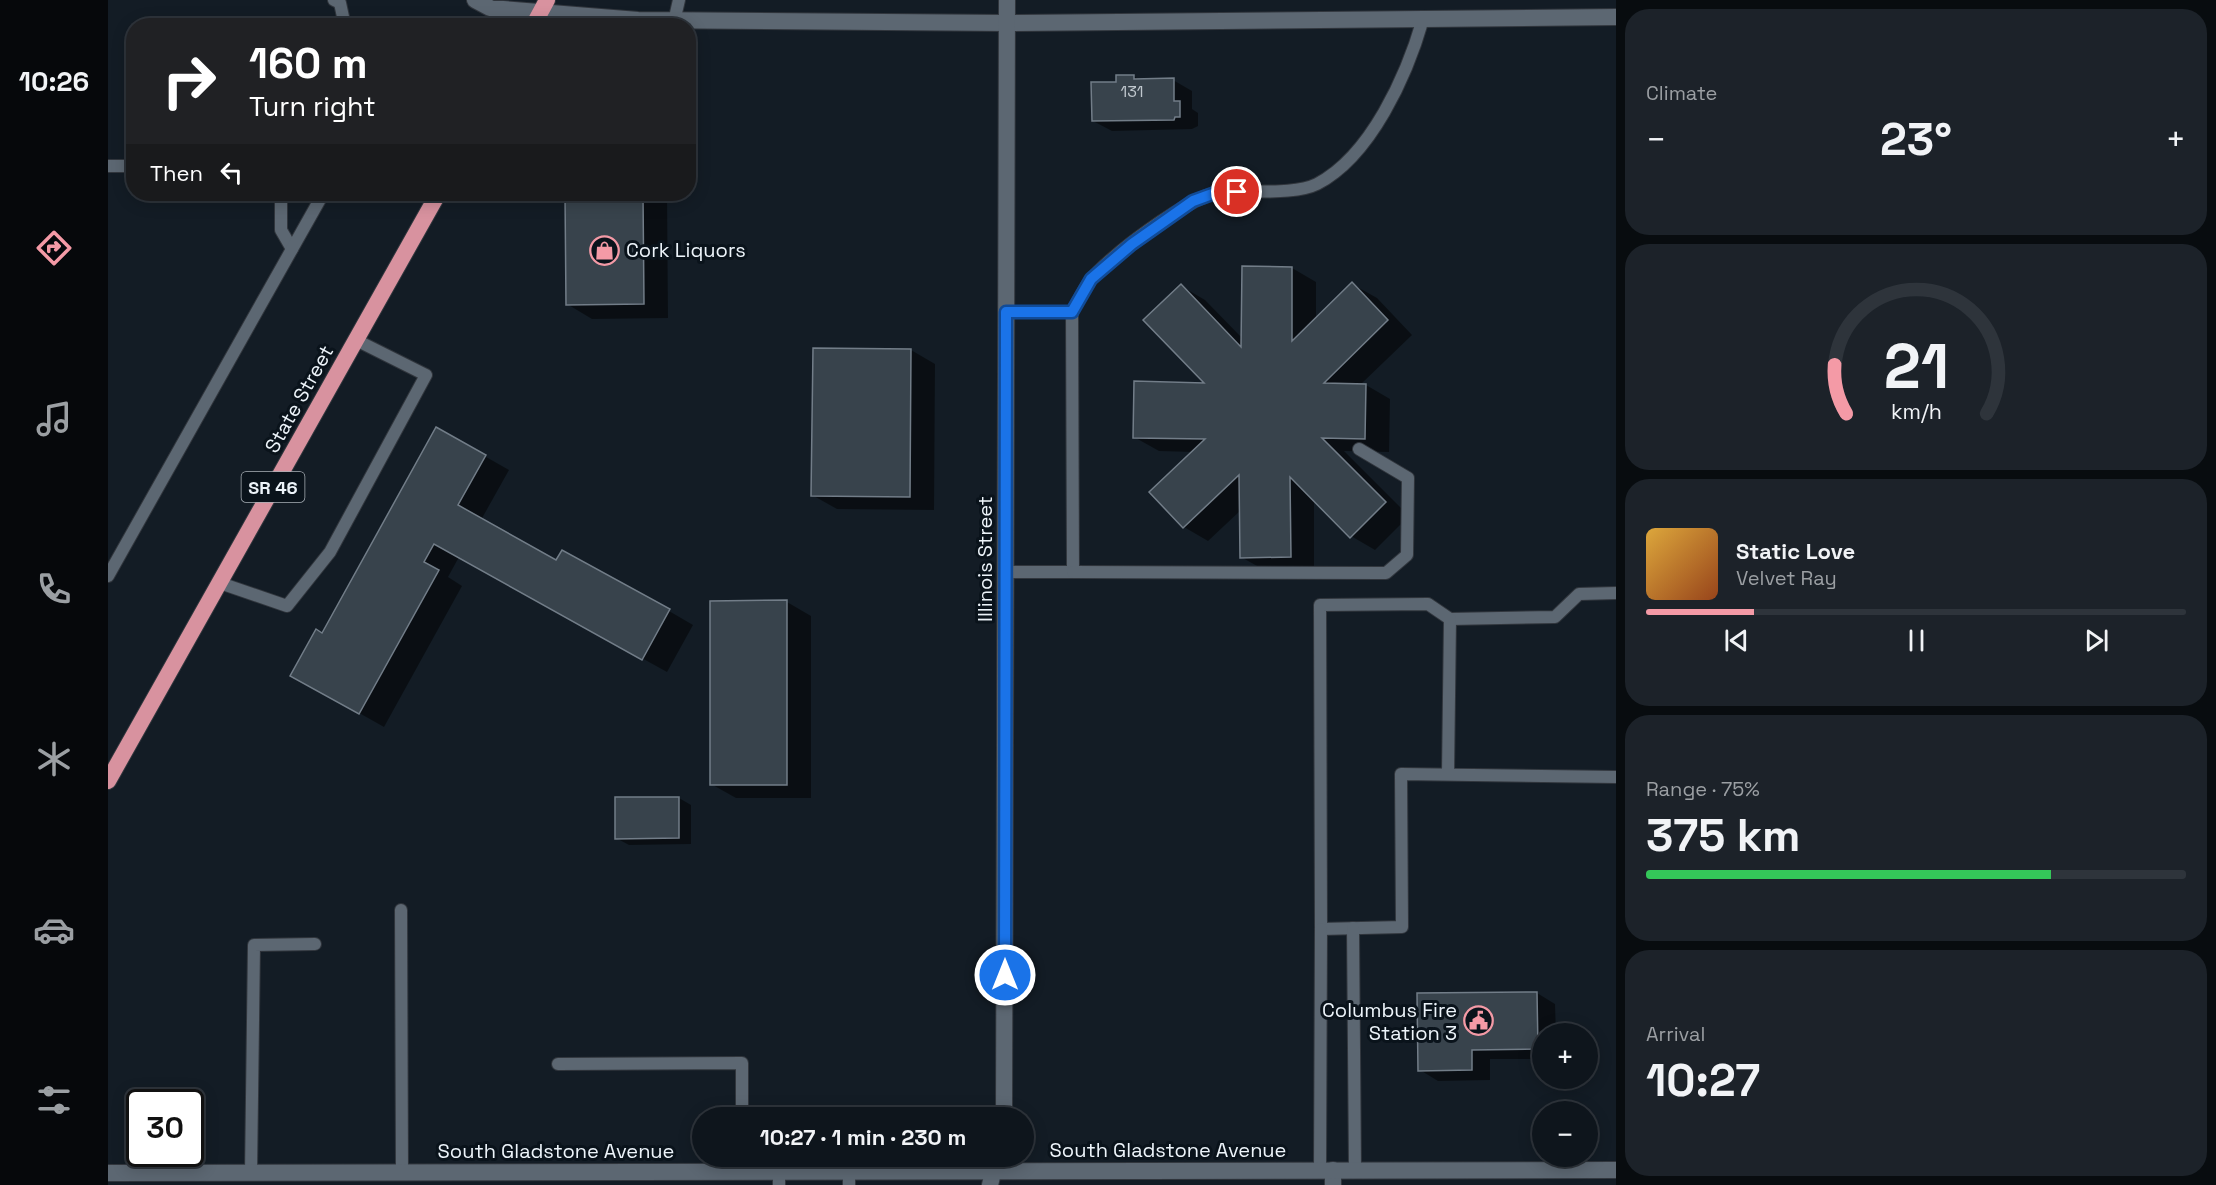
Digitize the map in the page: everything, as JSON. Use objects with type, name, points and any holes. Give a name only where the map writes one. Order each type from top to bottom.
[{"type":"highway","name":"State Street","points":[[108,781],[434,201]]},
{"type":"street","points":[[475,0],[490,8],[613,18]]},
{"type":"street","name":"Illinois Street","points":[[1004,1107],[1007,0]]},
{"type":"street","points":[[696,23],[1007,24],[1616,17]]},
{"type":"street","name":"South Gladstone Avenue","points":[[108,1173],[233,1179],[251,1173],[402,1173],[692,1165]]},
{"type":"street","name":"South Gladstone Avenue","points":[[750,1167],[779,1178],[849,1178],[993,1171],[1329,1175],[1355,1170],[1616,1170]]},
{"type":"lane","points":[[334,0],[340,3],[343,18]]},
{"type":"lane","points":[[674,18],[679,0]]},
{"type":"lane","points":[[1073,572],[1072,312],[1091,279],[1132,244],[1193,201],[1215,193],[1281,190],[1315,185],[1352,157],[1379,120],[1413,54],[1423,19]]},
{"type":"lane","points":[[108,166],[126,166]]},
{"type":"lane","points":[[281,201],[281,230],[292,249]]},
{"type":"lane","points":[[108,576],[319,201]]},
{"type":"lane","points":[[1006,312],[1072,312]]},
{"type":"lane","points":[[220,583],[288,606],[330,552],[426,375],[356,340]]},
{"type":"lane","points":[[1006,572],[1386,573],[1407,555],[1408,478],[1359,449]]},
{"type":"lane","points":[[1329,1175],[1321,929],[1320,605],[1428,604],[1450,619],[1556,617],[1579,594],[1616,593]]},
{"type":"lane","points":[[1448,774],[1450,619]]},
{"type":"lane","points":[[1321,929],[1402,927],[1401,774],[1616,777]]},
{"type":"lane","points":[[401,910],[402,1173]]},
{"type":"lane","points":[[1353,928],[1355,1170]]},
{"type":"lane","points":[[251,1173],[254,945],[315,944]]},
{"type":"lane","points":[[558,1064],[742,1063],[742,1107]]},
{"type":"building","points":[[1116,75],[1134,75],[1134,79],[1174,78],[1174,101],[1180,101],[1180,117],[1175,117],[1174,120],[1092,121],[1091,82],[1116,82]]},
{"type":"building","name":"Cork Liquors","points":[[565,201],[643,201],[644,304],[566,305]]},
{"type":"building","points":[[1242,266],[1292,267],[1292,341],[1352,282],[1388,320],[1324,383],[1366,384],[1365,439],[1322,438],[1386,502],[1350,538],[1290,477],[1291,557],[1240,558],[1239,475],[1183,528],[1149,492],[1205,439],[1133,438],[1134,381],[1204,383],[1143,320],[1181,284],[1241,347]]},
{"type":"building","points":[[813,348],[911,349],[910,497],[811,496]]},
{"type":"building","points":[[436,427],[486,455],[458,505],[556,560],[562,550],[670,609],[642,660],[434,544],[424,562],[439,570],[359,714],[290,676],[316,629],[322,633]]},
{"type":"building","points":[[787,600],[787,785],[710,785],[710,601]]},
{"type":"building","points":[[615,797],[679,797],[679,838],[615,839]]},
{"type":"building","name":"Columbus Fire Station 3","points":[[1537,992],[1538,1023],[1532,1023],[1532,1049],[1472,1050],[1472,1070],[1418,1071],[1417,993]]},
{"type":"place","name":"Cork Liquors","points":[[605,250]]},
{"type":"place","name":"Columbus Fire Station 3","points":[[1478,1021]]},
{"type":"route","points":[[1005,975],[1006,312],[1072,312],[1091,279],[1132,244],[1193,201],[1215,193],[1237,192]]}]
